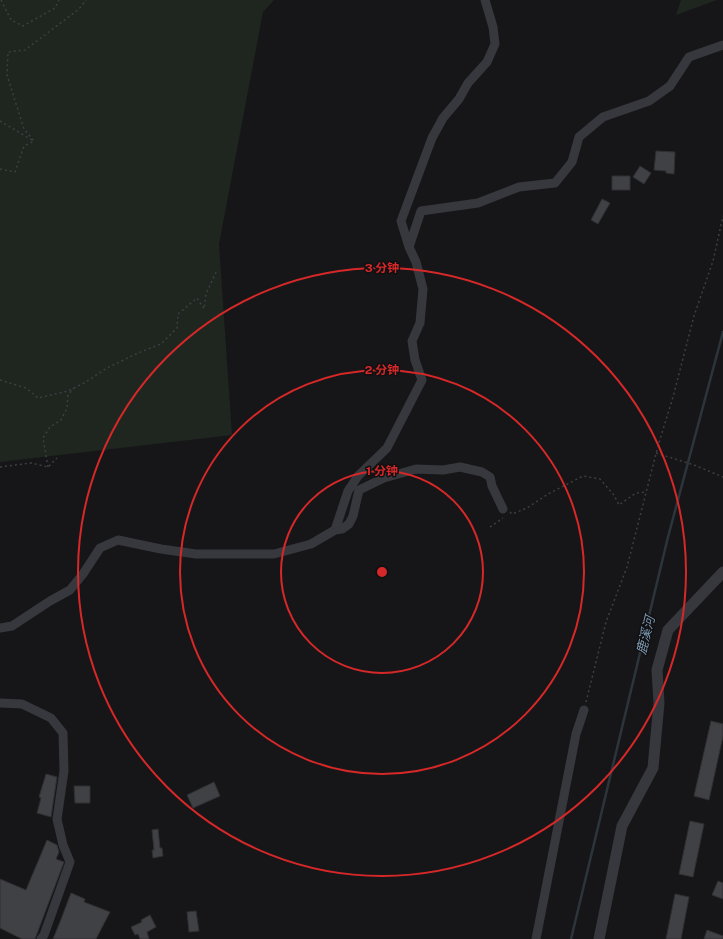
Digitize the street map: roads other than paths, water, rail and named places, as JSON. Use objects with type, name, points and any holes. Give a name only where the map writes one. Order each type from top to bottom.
[{"type":"street","points":[[335,530],[348,491],[358,476],[387,448],[422,380],[415,360],[412,341],[420,323],[423,290],[416,262],[409,247],[401,221],[432,138],[443,118],[459,99],[468,83],[487,62],[495,44],[493,27],[485,0]]},
{"type":"street","points":[[409,247],[421,211],[478,203],[519,187],[555,183],[572,162],[579,137],[603,117],[649,101],[670,86],[689,58],[723,45]]},
{"type":"street","points":[[0,628],[12,626],[70,590],[83,574],[100,548],[118,540],[161,549],[196,554],[274,554],[311,544],[335,530],[342,529],[349,524],[353,516],[359,490],[384,478],[416,469],[443,470],[460,468],[482,472],[490,477],[492,486],[503,509]]},
{"type":"street","points":[[599,939],[622,826],[653,768],[659,703],[657,670],[668,630],[723,572]]},
{"type":"street","points":[[0,703],[22,704],[51,718],[63,733],[64,771],[57,819],[63,845],[70,862],[44,935],[41,939]]},
{"type":"street","points":[[536,939],[576,734],[584,710]]},
{"type":"waterway","name":"鹿溪河","points":[[571,939],[668,537],[723,332]]}]
